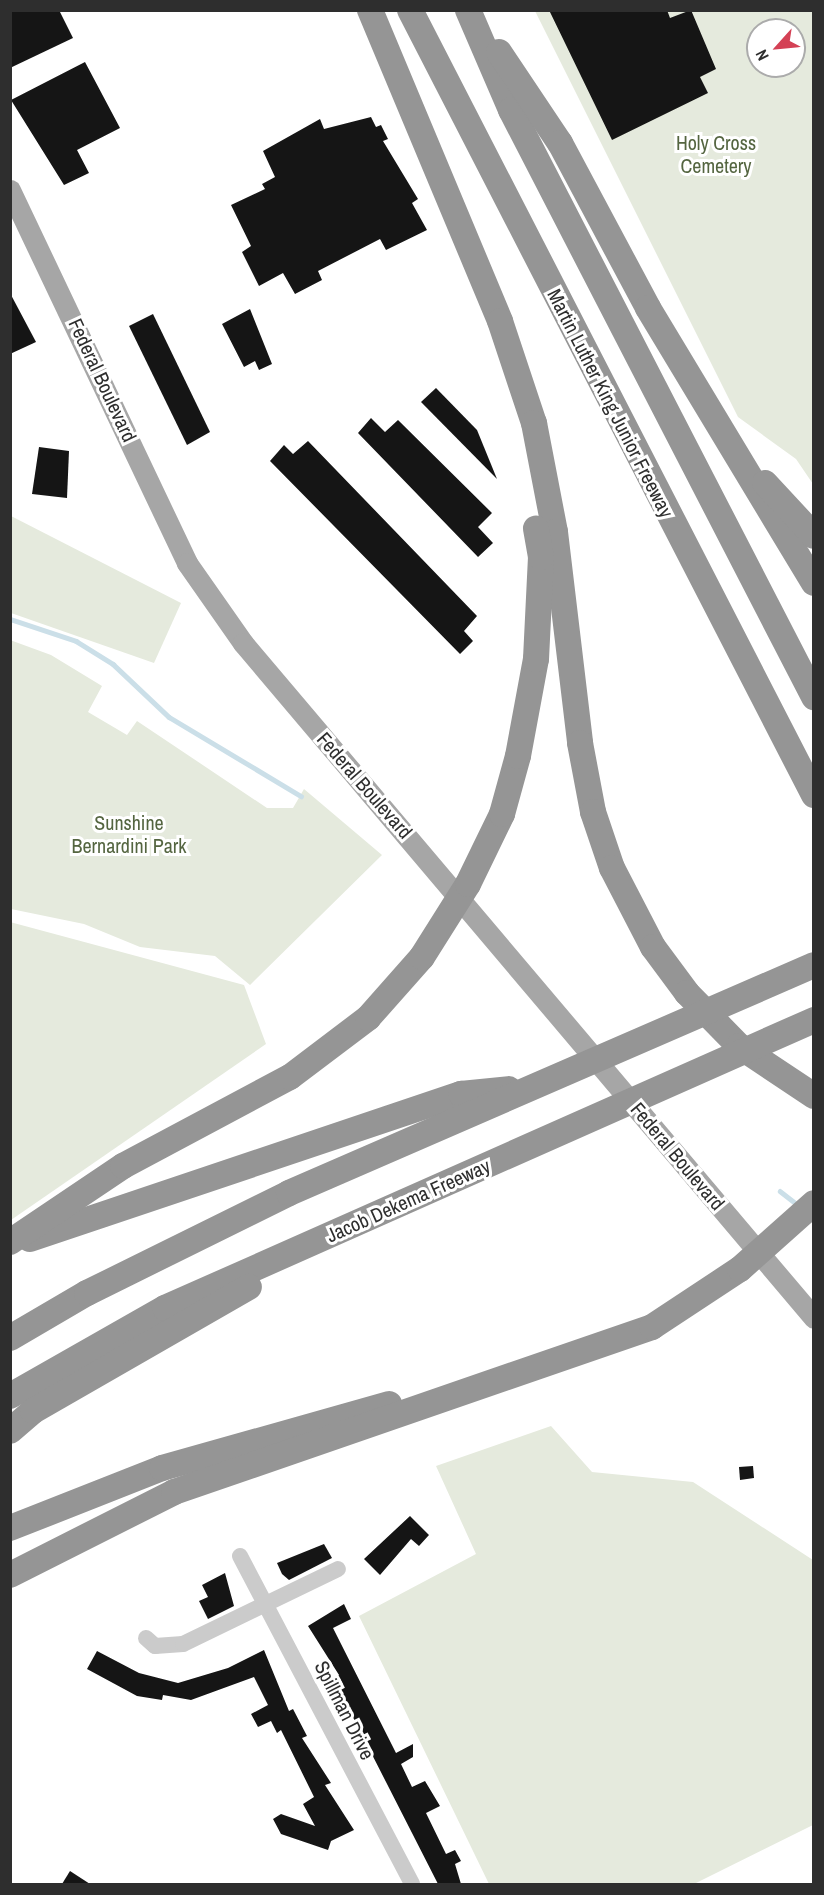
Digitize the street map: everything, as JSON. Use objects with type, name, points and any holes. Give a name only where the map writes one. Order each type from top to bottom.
[{"type":"highway","points":[[370,10],[500,321],[543,463],[593,812],[612,868],[653,947],[725,1033],[812,1096]]},
{"type":"highway","name":"Martin Luther King Junior Freeway","points":[[410,10],[813,795]]},
{"type":"highway","points":[[470,10],[560,143],[675,355],[813,583]]},
{"type":"highway","points":[[470,10],[511,110],[813,697]]},
{"type":"highway","points":[[10,1244],[123,1166],[290,1077],[368,1018],[422,957],[468,884],[502,814],[536,659],[541,557],[500,321]]},
{"type":"highway","points":[[675,355],[769,488],[813,536]]},
{"type":"highway","points":[[10,1338],[87,1293],[289,1193],[813,965]]},
{"type":"highway","name":"Jacob Dekema Freeway","points":[[10,1396],[165,1308],[813,1020]]},
{"type":"highway","points":[[10,1244],[461,1094],[542,1083]]},
{"type":"highway","points":[[10,1431],[33,1411],[166,1332],[410,1199]]},
{"type":"highway","points":[[10,1575],[174,1492],[583,1352],[677,1314],[772,1245],[813,1203]]},
{"type":"highway","points":[[10,1528],[99,1489],[207,1454],[583,1352]]},
{"type":"main road","name":"Federal Boulevard","points":[[10,190],[187,563],[237,634],[813,1318]]},
{"type":"street","name":"Spillman Drive","points":[[240,1556],[412,1884]]},
{"type":"street","points":[[146,1638],[155,1646],[183,1644],[338,1569]]},
{"type":"green space","name":"Holy Cross Cemetery","points":[[535,11],[813,11],[813,484],[796,459],[738,417]]},
{"type":"green space","points":[[11,516],[181,603],[154,663],[11,613]]},
{"type":"green space","name":"Sunshine Bernardini Park","points":[[10,640],[51,655],[102,686],[88,712],[127,735],[137,721],[267,808],[293,808],[304,789],[382,855],[250,985],[215,956],[140,947],[84,924],[11,909]]},
{"type":"green space","points":[[10,922],[244,985],[266,1044],[11,1220]]},
{"type":"green space","points":[[551,1426],[592,1472],[693,1482],[813,1560],[813,1825],[694,1884],[489,1884],[359,1616],[476,1554],[436,1466]]},
{"type":"building","points":[[10,10],[59,10],[73,38],[10,68]]},
{"type":"building","points":[[549,10],[667,10],[670,18],[691,10],[716,69],[700,77],[708,93],[612,140]]},
{"type":"building","points":[[85,62],[120,128],[77,150],[89,173],[64,185],[11,100]]},
{"type":"building","points":[[371,117],[376,127],[381,125],[388,139],[383,141],[418,199],[412,203],[427,230],[386,250],[380,239],[318,271],[322,280],[295,294],[283,273],[259,286],[242,252],[251,246],[231,205],[265,189],[262,184],[275,177],[263,151],[320,119],[324,129]]},
{"type":"building","points":[[10,293],[36,342],[10,354]]},
{"type":"building","points":[[250,309],[272,364],[259,370],[255,361],[244,367],[222,324]]},
{"type":"building","points":[[153,314],[210,432],[187,445],[129,326]]},
{"type":"building","points":[[436,388],[477,430],[497,479],[421,402]]},
{"type":"building","points":[[371,418],[385,432],[398,420],[492,513],[478,527],[493,543],[478,557],[358,433]]},
{"type":"building","points":[[308,441],[477,616],[464,631],[473,641],[460,654],[270,461],[284,445],[293,454]]},
{"type":"building","points":[[39,447],[69,451],[67,498],[32,494]]},
{"type":"building","points":[[753,1466],[754,1478],[740,1480],[739,1467]]},
{"type":"building","points":[[410,1516],[429,1535],[419,1546],[411,1539],[380,1575],[364,1559]]},
{"type":"building","points":[[324,1544],[332,1558],[289,1580],[282,1574],[277,1563]]},
{"type":"building","points":[[225,1573],[234,1606],[208,1619],[199,1601],[208,1597],[202,1585]]},
{"type":"building","points":[[344,1604],[351,1619],[333,1628],[396,1753],[413,1744],[413,1757],[401,1764],[412,1787],[425,1781],[440,1806],[426,1813],[446,1854],[455,1850],[461,1861],[455,1864],[461,1884],[438,1884],[333,1678],[339,1675],[308,1626]]},
{"type":"building","points":[[264,1650],[289,1711],[293,1709],[307,1736],[302,1738],[331,1783],[325,1785],[354,1830],[331,1841],[328,1850],[281,1834],[273,1819],[281,1814],[315,1826],[303,1804],[314,1797],[281,1730],[277,1733],[271,1721],[258,1727],[251,1714],[268,1705],[254,1677],[191,1700],[163,1695],[162,1700],[137,1696],[87,1669],[97,1651],[139,1673],[178,1683],[228,1668]]},
{"type":"building","points":[[70,1871],[90,1884],[62,1884]]},
{"type":"waterway","points":[[10,619],[76,641],[113,664],[169,717],[301,796]]},
{"type":"waterway","points":[[780,1191],[799,1206]]}]
